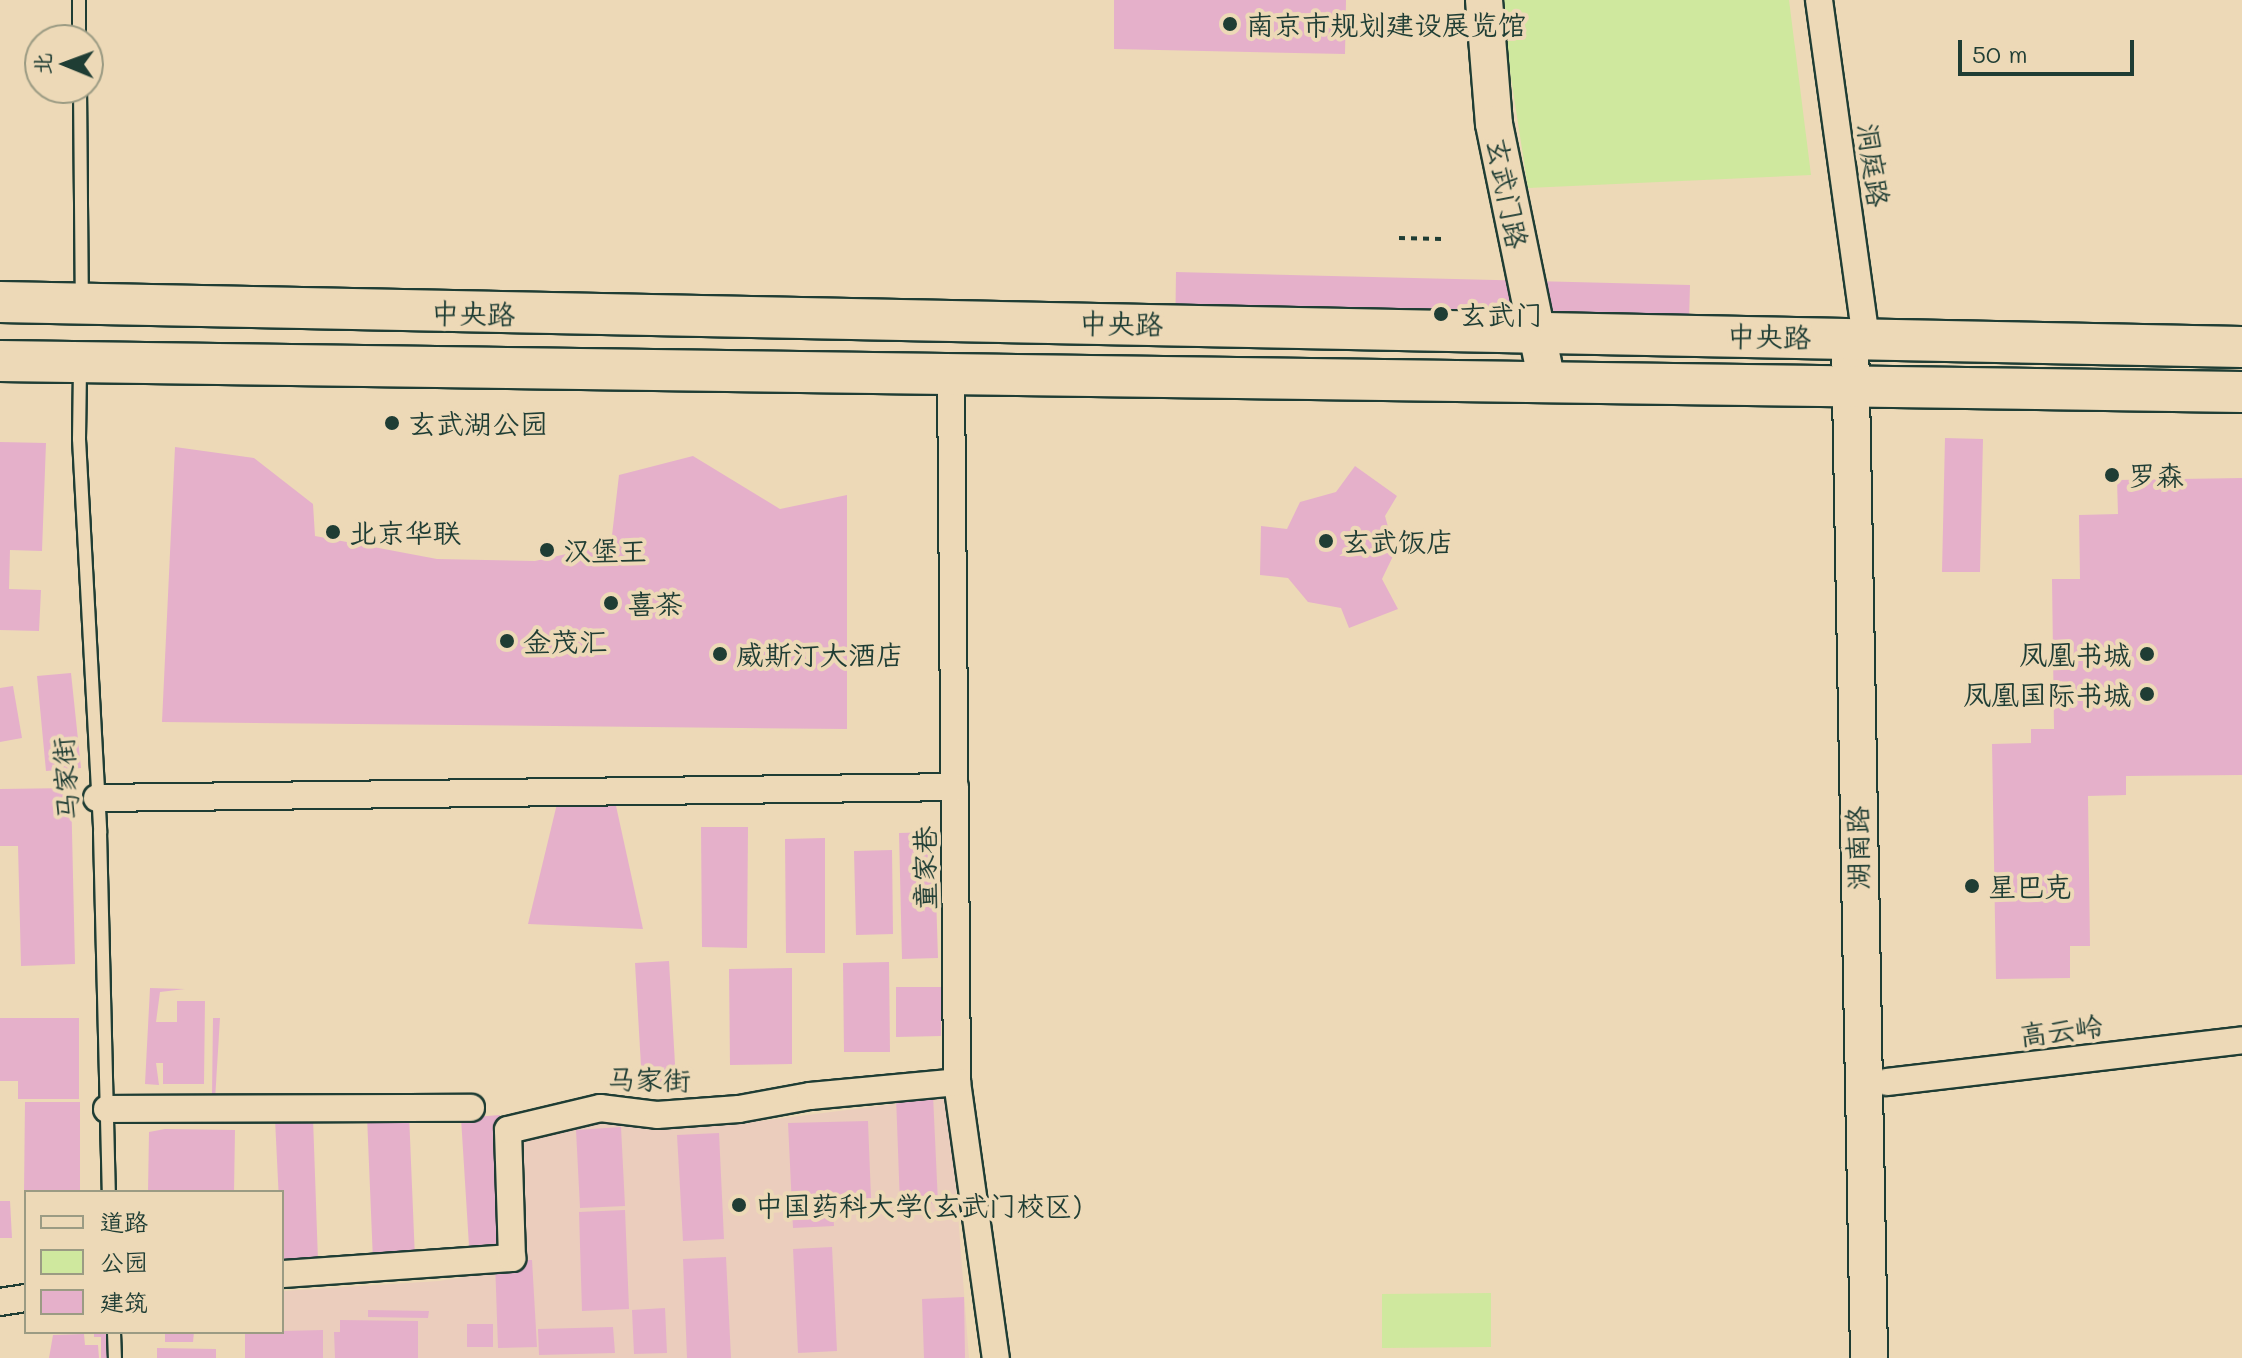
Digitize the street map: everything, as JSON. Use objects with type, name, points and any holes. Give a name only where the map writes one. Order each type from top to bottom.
[{"type":"main road","name":"玄武门路","points":[[1484,0],[1494,124],[1547,383]]},
{"type":"main road","name":"中央路","points":[[0,302],[680,318],[1536,330],[2242,347]]},
{"type":"main road","name":"湖南路","points":[[1858,339],[1869,1358]]},
{"type":"main road","name":"中央路","points":[[0,361],[2242,392]]},
{"type":"main road","name":"湖南路","points":[[1859,388],[1887,1082],[1892,1358]]},
{"type":"street","name":"洞庭路","points":[[1819,0],[1858,339]]},
{"type":"street","name":"童家巷","points":[[951,375],[957,1082],[996,1358]]},
{"type":"street","points":[[97,798],[955,787]]},
{"type":"street","name":"高云岭","points":[[1887,1082],[2242,1040]]},
{"type":"street","name":"马家街","points":[[284,1274],[512,1258],[508,1130],[600,1108],[657,1115],[739,1109],[957,1082]]},
{"type":"street","points":[[107,1109],[471,1108]]},
{"type":"street","points":[[0,1302],[24,1298]]},
{"type":"lane","points":[[79,0],[79,24]]},
{"type":"lane","points":[[80,104],[82,303]]},
{"type":"lane","name":"马家街","points":[[80,362],[79,439],[97,798],[109,1190]]},
{"type":"lane","points":[[114,1334],[115,1358]]},
{"type":"path","points":[[1399,238],[1442,239]]},
{"type":"shaded area","name":"中国药科大学(玄武门校区)","points":[[949,1097],[969,1358],[252,1358],[280,1334],[284,1334],[284,1291],[439,1281],[522,1268],[519,1142],[611,1120],[647,1127],[736,1124]]},
{"type":"green space","points":[[1499,0],[1789,0],[1811,175],[1528,188]]},
{"type":"green space","points":[[1491,1293],[1491,1347],[1382,1348],[1382,1294]]},
{"type":"building","name":"南京市规划建设展览馆","points":[[1114,0],[1346,0],[1345,54],[1114,49]]},
{"type":"building","points":[[1176,272],[1690,285],[1688,358],[1175,345]]},
{"type":"building","points":[[1945,438],[1983,439],[1980,572],[1942,572]]},
{"type":"building","points":[[0,442],[46,443],[42,551],[10,550],[9,589],[41,590],[39,631],[0,630]]},
{"type":"building","name":"金茂汇","points":[[175,447],[254,458],[313,504],[315,536],[437,559],[535,561],[611,544],[619,475],[693,456],[780,509],[847,495],[847,729],[162,722]]},
{"type":"building","name":"玄武饭店","points":[[1355,466],[1397,496],[1385,516],[1395,552],[1382,579],[1398,609],[1349,628],[1341,608],[1308,602],[1288,578],[1260,575],[1261,526],[1287,529],[1300,502],[1336,492]]},
{"type":"building","name":"凤凰书城","points":[[2242,478],[2242,775],[2126,776],[2126,795],[2088,796],[2090,946],[2070,946],[2070,978],[1996,979],[1992,744],[2031,743],[2031,729],[2054,729],[2052,579],[2080,579],[2079,515],[2118,514],[2117,480]]},
{"type":"building","points":[[71,673],[81,768],[46,771],[37,676]]},
{"type":"building","points":[[13,686],[22,738],[0,742],[0,688]]},
{"type":"building","points":[[562,783],[611,783],[643,929],[528,924]]},
{"type":"building","points":[[71,788],[75,964],[21,966],[18,846],[0,846],[0,789]]},
{"type":"building","points":[[701,827],[748,827],[747,948],[702,947]]},
{"type":"building","points":[[934,832],[938,958],[902,959],[899,833]]},
{"type":"building","points":[[825,838],[825,953],[786,953],[785,839]]},
{"type":"building","points":[[892,850],[893,934],[856,935],[854,851]]},
{"type":"building","points":[[669,961],[676,1081],[642,1083],[635,963]]},
{"type":"building","points":[[889,962],[890,1052],[844,1052],[843,963]]},
{"type":"building","points":[[792,968],[792,1064],[730,1065],[729,969]]},
{"type":"building","points":[[896,987],[941,987],[941,1036],[896,1037]]},
{"type":"building","points":[[150,988],[185,989],[160,992],[156,1022],[177,1022],[177,1001],[205,1001],[204,1084],[163,1084],[163,1063],[156,1063],[159,1085],[145,1084]]},
{"type":"building","points":[[0,1018],[79,1018],[79,1099],[18,1099],[18,1081],[0,1081]]},
{"type":"building","points":[[213,1018],[220,1018],[215,1100],[212,1097]]},
{"type":"building","points":[[933,1095],[938,1203],[900,1205],[896,1096]]},
{"type":"building","points":[[25,1102],[80,1102],[80,1190],[24,1190]]},
{"type":"building","points":[[409,1114],[415,1259],[373,1261],[367,1116]]},
{"type":"building","points":[[500,1115],[508,1243],[469,1246],[461,1118]]},
{"type":"building","points":[[313,1118],[318,1261],[284,1263],[284,1190],[278,1190],[275,1119]]},
{"type":"building","points":[[868,1121],[871,1198],[832,1198],[834,1226],[793,1228],[788,1123]]},
{"type":"building","points":[[621,1127],[625,1206],[580,1208],[576,1130]]},
{"type":"building","points":[[165,1129],[235,1130],[234,1190],[148,1190],[149,1132]]},
{"type":"building","points":[[719,1133],[724,1239],[683,1241],[677,1135]]},
{"type":"building","points":[[0,1201],[10,1201],[12,1238],[0,1238]]},
{"type":"building","points":[[625,1210],[629,1309],[582,1311],[579,1212]]},
{"type":"building","points":[[832,1247],[837,1351],[798,1353],[793,1249]]},
{"type":"building","points":[[726,1257],[731,1358],[687,1358],[683,1259]]},
{"type":"building","points":[[495,1260],[532,1260],[537,1347],[498,1348]]},
{"type":"building","points":[[964,1297],[965,1358],[924,1358],[922,1299]]},
{"type":"building","points":[[665,1308],[667,1353],[634,1354],[632,1310]]},
{"type":"building","points":[[368,1310],[429,1311],[428,1318],[368,1317]]},
{"type":"building","points":[[340,1320],[418,1321],[418,1358],[335,1358],[334,1332],[340,1332]]},
{"type":"building","points":[[467,1324],[493,1324],[493,1347],[467,1347]]},
{"type":"building","points":[[613,1327],[615,1353],[539,1355],[538,1329]]},
{"type":"building","points":[[323,1330],[323,1358],[245,1358],[245,1334],[284,1334],[284,1331]]},
{"type":"building","points":[[84,1334],[85,1345],[98,1345],[99,1358],[49,1358],[53,1335]]},
{"type":"building","points":[[94,1334],[112,1334],[113,1358],[101,1358],[101,1337],[94,1337]]},
{"type":"building","points":[[165,1334],[194,1334],[193,1342],[165,1342]]},
{"type":"building","points":[[157,1348],[216,1349],[216,1358],[157,1358]]},
{"type":"place","name":"南京市规划建设展览馆","points":[[1230,24]]},
{"type":"place","name":"玄武门","points":[[1441,314]]},
{"type":"place","name":"玄武湖公园","points":[[392,423]]},
{"type":"place","name":"罗森","points":[[2112,475]]},
{"type":"place","name":"北京华联","points":[[333,532]]},
{"type":"place","name":"玄武饭店","points":[[1326,541]]},
{"type":"place","name":"汉堡王","points":[[547,550]]},
{"type":"place","name":"喜茶","points":[[611,603]]},
{"type":"place","name":"金茂汇","points":[[507,641]]},
{"type":"place","name":"威斯汀大酒店","points":[[720,654]]},
{"type":"place","name":"凤凰书城","points":[[2147,654]]},
{"type":"place","name":"凤凰国际书城","points":[[2147,694]]},
{"type":"place","name":"星巴克","points":[[1972,886]]},
{"type":"place","name":"中国药科大学(玄武门校区)","points":[[739,1205]]}]
